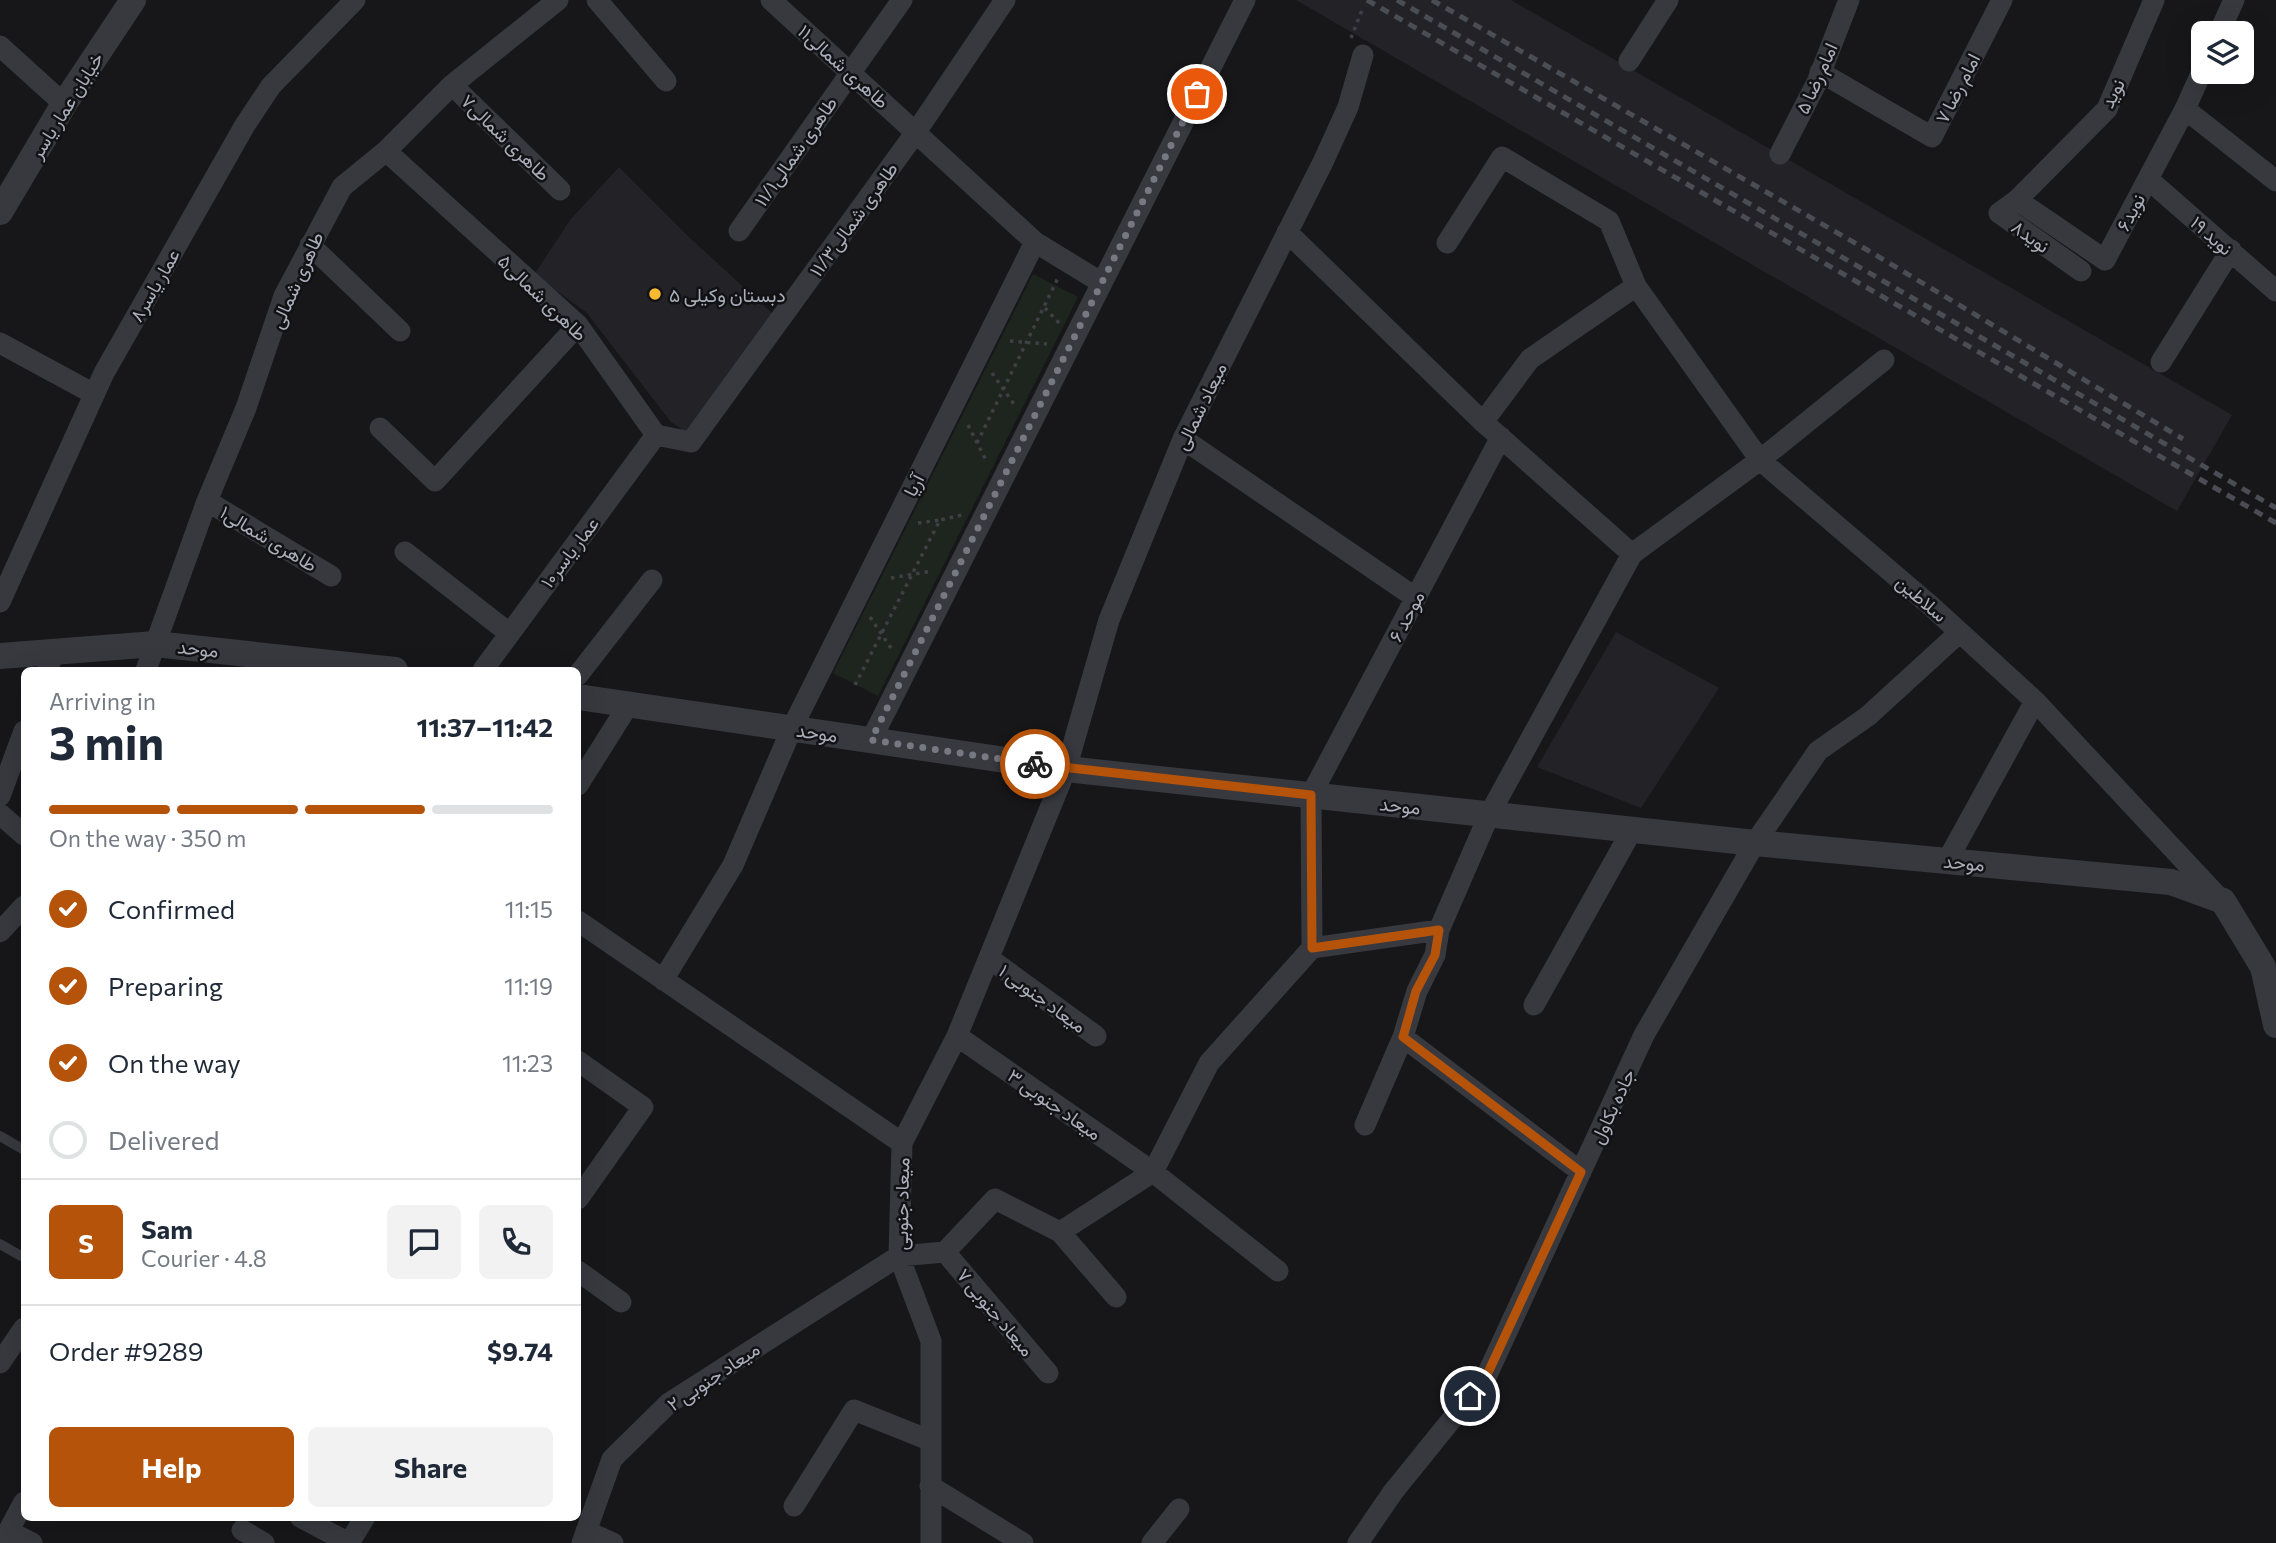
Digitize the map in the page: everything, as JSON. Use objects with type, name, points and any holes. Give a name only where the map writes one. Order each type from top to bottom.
[{"type":"street","name":"خیابان عمار یاسر","points":[[0,212],[64,104],[133,0]]},
{"type":"street","name":"عمار یاسر۸","points":[[0,602],[94,394],[245,125],[271,86],[355,0]]},
{"type":"street","name":"طاهری شمالی","points":[[147,667],[206,501],[246,408],[284,296],[342,187],[386,151],[452,85],[558,0]]},
{"type":"street","points":[[597,0],[666,81]]},
{"type":"street","name":"طاهری شمالی۱۱","points":[[771,0],[851,70],[1035,242],[1102,283]]},
{"type":"street","name":"طاهری شمالی۱۱/۱","points":[[739,232],[902,0]]},
{"type":"street","name":"طاهری شمالی۱۱/۳","points":[[656,435],[691,442],[916,132],[1005,0]]},
{"type":"street","points":[[871,740],[1245,0]]},
{"type":"street","points":[[1629,61],[1668,0]]},
{"type":"street","name":"امام رضا ۵","points":[[1780,154],[1821,72],[1849,0]]},
{"type":"street","name":"امام رضا ۷","points":[[1821,72],[1932,137],[2002,0]]},
{"type":"street","name":"نوید","points":[[2017,200],[2107,109],[2154,0]]},
{"type":"street","points":[[2224,21],[2234,0]]},
{"type":"street","points":[[0,46],[64,104]]},
{"type":"street","name":"میعاد شمالی","points":[[1066,769],[1109,620],[1183,439],[1348,107],[1363,55]]},
{"type":"street","name":"نوید۶","points":[[2017,200],[2105,260],[2196,84]]},
{"type":"street","name":"طاهری شمالی۷","points":[[452,85],[560,190]]},
{"type":"street","points":[[2185,109],[2276,181]]},
{"type":"street","name":"طاهری شمالی۵","points":[[386,151],[578,325],[656,435]]},
{"type":"street","name":"سلاطین","points":[[1447,243],[1502,157],[1609,221],[1636,286],[1760,460],[1961,632],[2035,701],[2223,901]]},
{"type":"street","name":"نوید ۱۹","points":[[2148,179],[2276,291]]},
{"type":"street","name":"نوید۸","points":[[2017,200],[1999,213],[2081,271]]},
{"type":"street","points":[[1287,232],[1483,422],[1632,554]]},
{"type":"street","name":"آریا","points":[[663,980],[733,865],[792,728],[1035,242]]},
{"type":"street","points":[[310,245],[400,331]]},
{"type":"street","points":[[2161,362],[2231,250]]},
{"type":"street","points":[[1483,422],[1530,359],[1636,286]]},
{"type":"street","points":[[380,428],[435,481],[578,325]]},
{"type":"street","points":[[0,343],[94,394]]},
{"type":"street","points":[[1366,1125],[1403,1037],[1416,991],[1435,955],[1439,930],[1489,814],[1632,554],[1760,460],[1884,360]]},
{"type":"street","name":"عمار یاسر۱۰","points":[[485,667],[656,435]]},
{"type":"street","name":"موحد ۶","points":[[1311,795],[1501,437]]},
{"type":"street","points":[[1183,439],[1416,598]]},
{"type":"street","name":"طاهری شمالی۱","points":[[206,501],[331,576]]},
{"type":"street","points":[[405,552],[509,633]]},
{"type":"street","points":[[581,671],[652,580]]},
{"type":"street","name":"جاده بکاول","points":[[1358,1543],[1393,1492],[1486,1377],[1644,1035],[1755,844],[1818,751],[1868,716],[1961,632]]},
{"type":"street","name":"موحد","points":[[0,656],[51,661],[155,644],[365,667]]},
{"type":"street","name":"موحد","points":[[581,696],[1066,769],[1755,844],[2171,882],[2223,901]]},
{"type":"street","points":[[1947,860],[2035,701]]},
{"type":"street","points":[[581,780],[629,704]]},
{"type":"street","points":[[0,796],[21,739]]},
{"type":"street","name":"میعاد جنوبی","points":[[931,1543],[931,1341],[899,1256],[902,1143],[957,1036],[1066,769]]},
{"type":"street","points":[[1311,795],[1312,948]]},
{"type":"street","points":[[0,814],[21,832]]},
{"type":"street","points":[[1534,1005],[1632,830]]},
{"type":"street","points":[[2223,901],[2263,967],[2276,1025]]},
{"type":"street","points":[[0,932],[21,909]]},
{"type":"street","points":[[581,923],[902,1143]]},
{"type":"street","points":[[1060,1232],[1153,1172],[1209,1063],[1312,948],[1439,930]]},
{"type":"street","name":"میعاد جنوبی ۱","points":[[990,959],[1096,1036]]},
{"type":"street","name":"میعاد جنوبی ۳","points":[[957,1036],[1153,1172],[1278,1271]]},
{"type":"street","points":[[1403,1037],[1581,1172]]},
{"type":"street","points":[[581,1063],[643,1107],[581,1187]]},
{"type":"street","points":[[899,1256],[945,1252],[995,1199],[1060,1232],[1116,1297]]},
{"type":"street","name":"میعاد جنوبی ۷","points":[[945,1252],[1048,1373]]},
{"type":"street","name":"میعاد جنوبی ۲","points":[[584,1537],[612,1459],[669,1403],[899,1256]]},
{"type":"street","points":[[581,1272],[621,1302]]},
{"type":"street","points":[[0,1363],[21,1332]]},
{"type":"street","points":[[794,1506],[854,1410],[929,1440]]},
{"type":"street","points":[[930,1486],[1023,1543]]},
{"type":"street","points":[[21,1508],[5,1537],[32,1543]]},
{"type":"street","points":[[1152,1543],[1179,1509]]},
{"type":"street","points":[[308,1521],[349,1543],[363,1521]]},
{"type":"street","points":[[242,1530],[264,1543]]},
{"type":"street","points":[[584,1537],[613,1543]]},
{"type":"lane","points":[[0,1136],[21,1148]]},
{"type":"lane","points":[[0,1244],[21,1256]]},
{"type":"path","points":[[977,443],[1067,261]]},
{"type":"path","points":[[1030,426],[1003,389],[983,347],[1028,342],[1070,345]]},
{"type":"path","points":[[955,402],[1000,486]]},
{"type":"path","points":[[855,685],[940,520],[988,509]]},
{"type":"path","points":[[906,671],[881,634],[861,590],[959,566]]},
{"type":"shaded area","points":[[1296,0],[1511,0],[2232,415],[2177,511]]},
{"type":"shaded area","name":"دبستان وکیلی ۵","points":[[619,167],[690,238],[775,316],[690,435],[671,422],[586,312],[534,275],[570,220]]},
{"type":"shaded area","points":[[1033,274],[1078,297],[878,696],[833,673]]},
{"type":"shaded area","points":[[1616,632],[1719,688],[1641,808],[1537,767]]},
{"type":"railway","points":[[1367,0],[2276,523]]},
{"type":"railway","points":[[1397,0],[2276,508]]},
{"type":"railway","points":[[1432,0],[1869,251],[2183,439]]},
{"type":"way so far","points":[[1035,764],[871,740],[1197,94]]},
{"type":"place","name":"دبستان وکیلی ۵","points":[[655,294]]},
{"type":"route","points":[[1035,764],[1311,795],[1312,948],[1439,930],[1435,955],[1416,991],[1403,1037],[1581,1172],[1486,1377],[1470,1396]]}]
